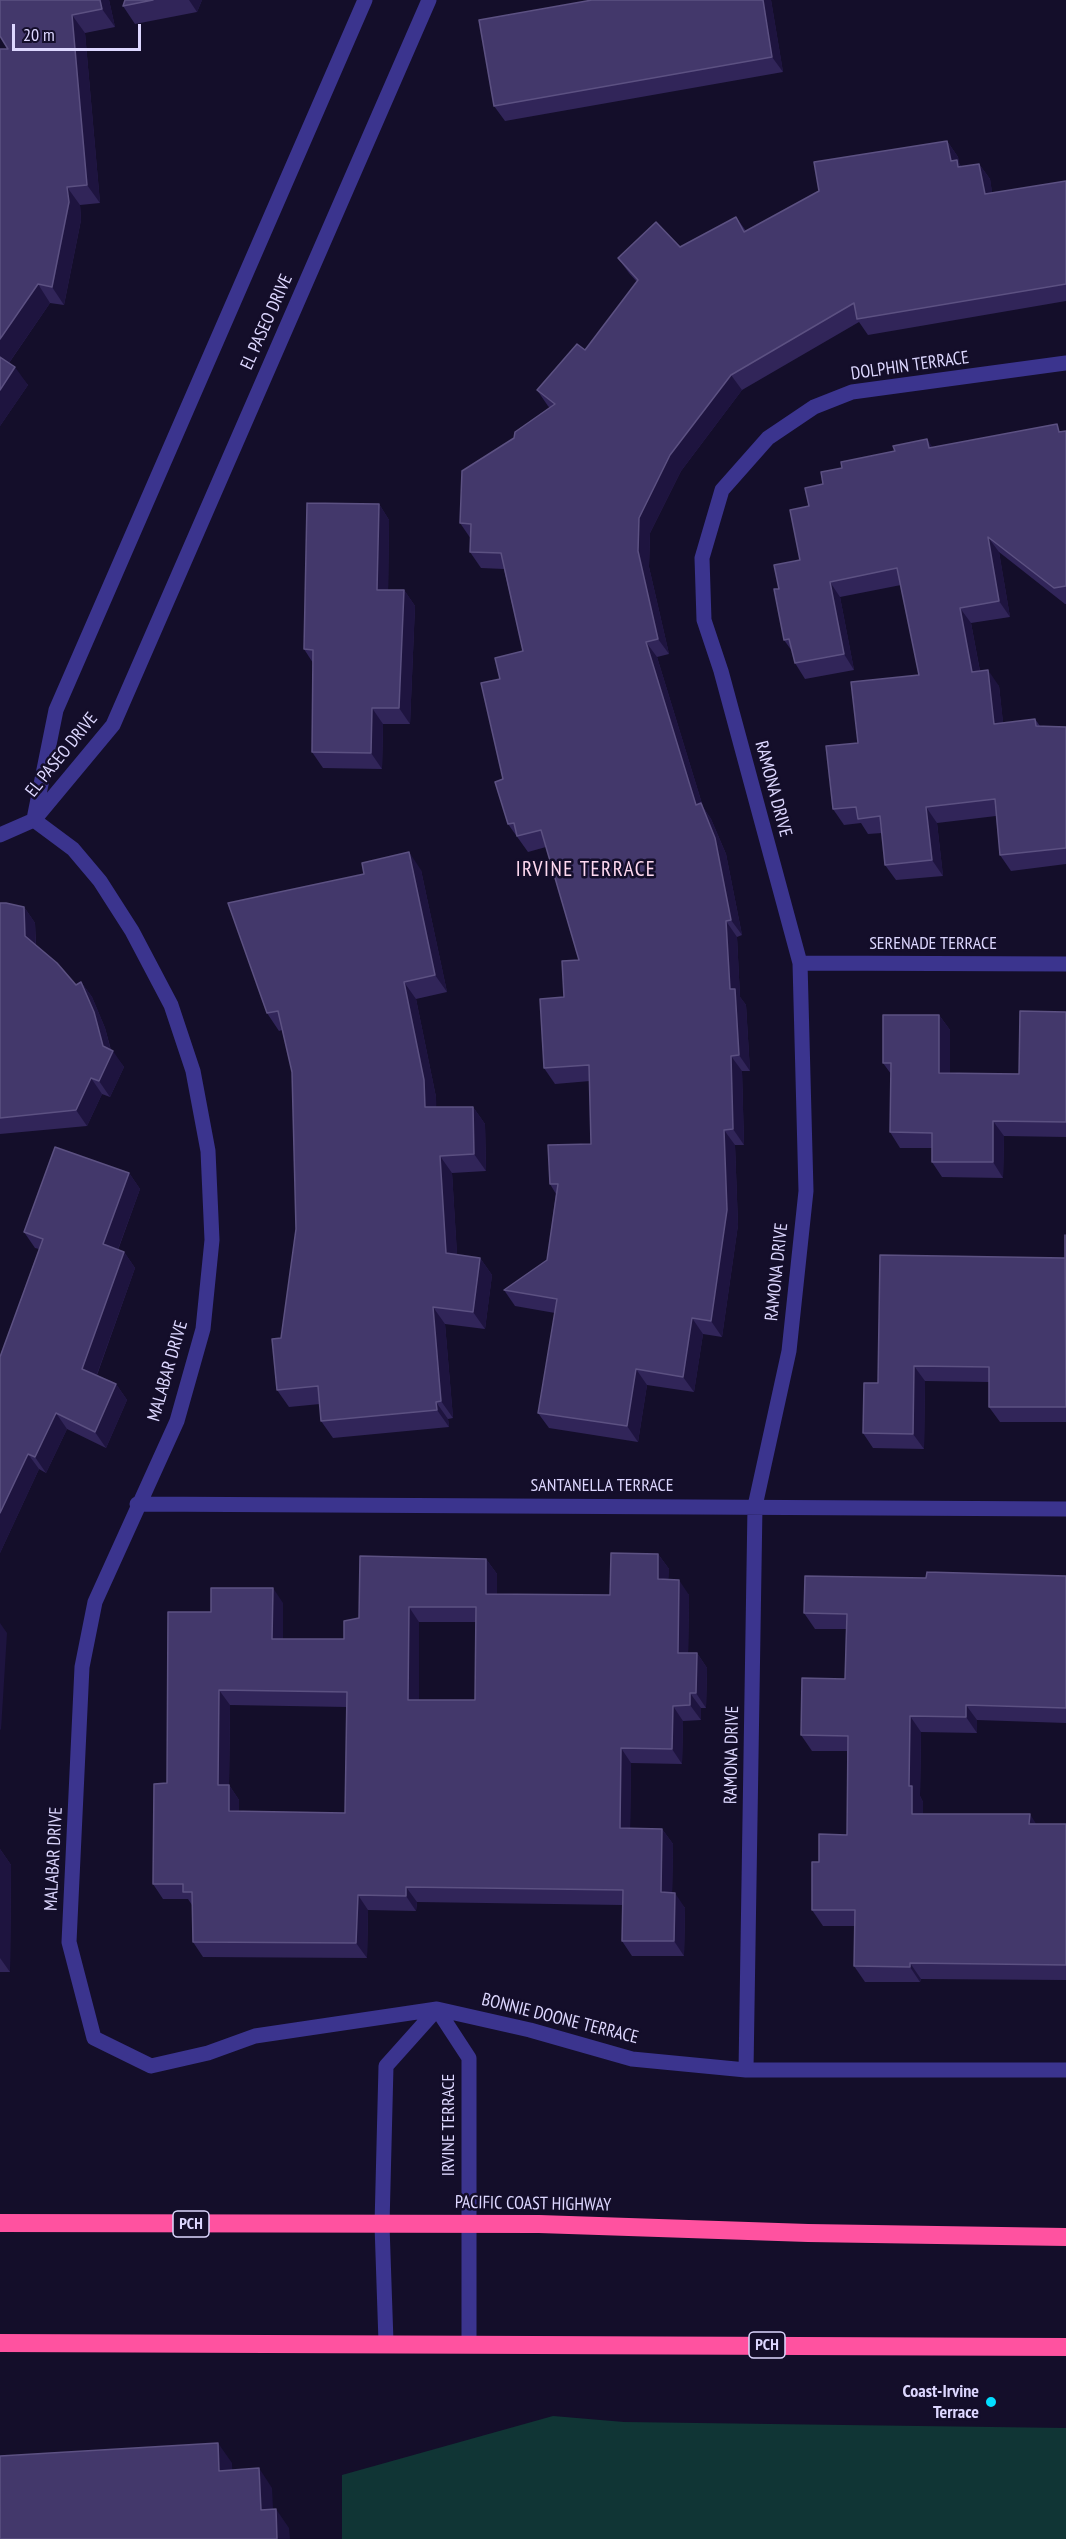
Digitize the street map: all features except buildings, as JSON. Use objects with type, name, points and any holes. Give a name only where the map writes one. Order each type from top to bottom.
[{"type":"highway","name":"PACIFIC COAST HIGHWAY","points":[[0,2223],[382,2225],[468,2223],[808,2233],[1066,2237]]},
{"type":"highway","name":"PCH","points":[[0,2343],[386,2342],[1066,2347]]},
{"type":"street","name":"EL PASEO DRIVE","points":[[34,820],[56,710],[365,0]]},
{"type":"street","name":"EL PASEO DRIVE","points":[[34,820],[113,725],[429,0]]},
{"type":"street","name":"DOLPHIN TERRACE","points":[[722,490],[768,438],[814,408],[852,392],[1066,363]]},
{"type":"street","name":"RAMONA DRIVE","points":[[722,490],[702,558],[704,620],[721,671],[800,963],[806,1191],[789,1351],[755,1506],[746,2070]]},
{"type":"street","points":[[0,835],[34,820]]},
{"type":"street","name":"MALABAR DRIVE","points":[[34,820],[73,849],[100,881],[128,923],[171,1005],[193,1071],[208,1151],[212,1240],[203,1329],[177,1421],[137,1504],[95,1602],[82,1667],[69,1942],[94,2038]]},
{"type":"street","name":"SERENADE TERRACE","points":[[800,963],[1066,964]]},
{"type":"street","name":"SANTANELLA TERRACE","points":[[137,1504],[1066,1509]]},
{"type":"street","points":[[386,2342],[382,2225],[386,2066],[437,2009]]},
{"type":"street","name":"BONNIE DOONE TERRACE","points":[[94,2038],[151,2066],[208,2053],[255,2036],[437,2009],[530,2030],[632,2059],[746,2070],[1066,2070]]},
{"type":"street","name":"IRVINE TERRACE","points":[[437,2009],[469,2058],[468,2343]]},
{"type":"green space","points":[[553,2416],[624,2422],[1066,2428],[1066,2539],[342,2539],[342,2475]]},
{"type":"place","name":"Coast-Irvine Terrace","points":[[991,2402]]},
{"type":"district","name":"IRVINE TERRACE","points":[[586,870]]}]
